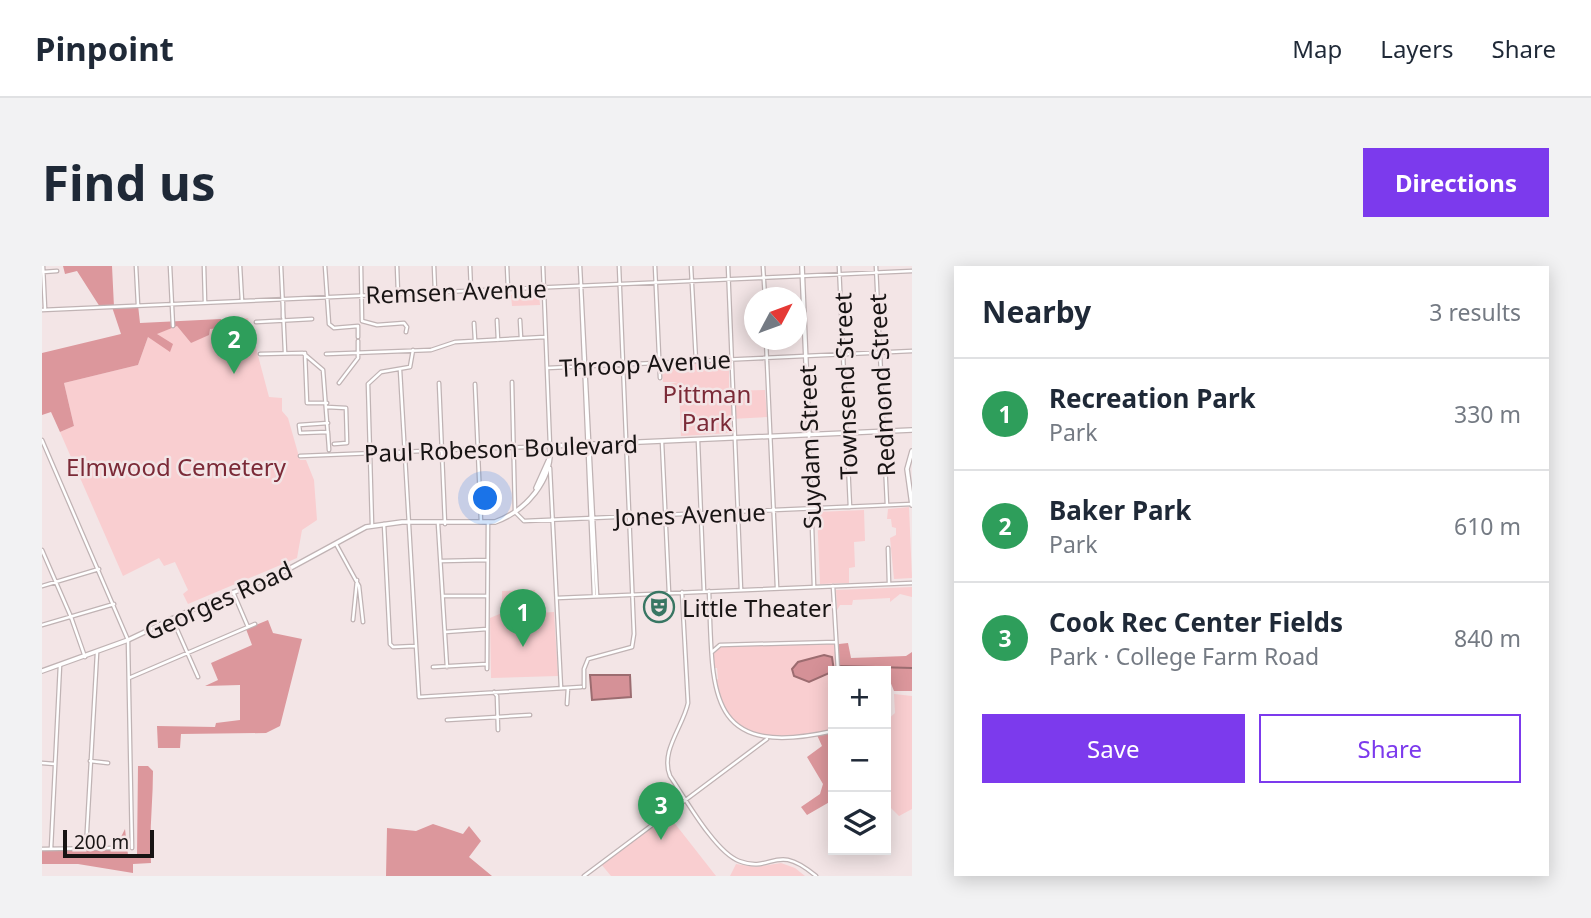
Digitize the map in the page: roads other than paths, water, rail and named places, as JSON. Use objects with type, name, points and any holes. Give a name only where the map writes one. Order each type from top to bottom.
[{"type":"street","points":[[43,266],[43,310]]},
{"type":"street","points":[[136,266],[138,305]]},
{"type":"street","points":[[170,266],[173,326]]},
{"type":"street","points":[[204,266],[205,302]]},
{"type":"street","points":[[240,266],[242,301]]},
{"type":"street","points":[[281,266],[285,352]]},
{"type":"street","points":[[325,266],[331,327],[358,326]]},
{"type":"street","points":[[339,383],[359,352],[358,326],[362,321],[361,266]]},
{"type":"street","points":[[397,266],[398,293]]},
{"type":"street","points":[[434,266],[435,291]]},
{"type":"street","points":[[470,266],[471,290]]},
{"type":"street","points":[[507,266],[508,289]]},
{"type":"street","points":[[543,266],[561,688]]},
{"type":"street","points":[[580,266],[595,595]]},
{"type":"street","points":[[400,370],[419,696],[582,687],[588,659],[632,648],[633,594],[619,266]]},
{"type":"street","points":[[655,266],[660,378]]},
{"type":"street","points":[[691,266],[696,361]]},
{"type":"street","points":[[728,266],[741,590]]},
{"type":"street","points":[[763,266],[764,287]]},
{"type":"street","name":"Suydam Street","points":[[802,266],[814,586]]},
{"type":"street","name":"Townsend Street","points":[[839,266],[850,507]]},
{"type":"street","name":"Redmond Street","points":[[876,266],[887,505]]},
{"type":"street","points":[[43,272],[57,271]]},
{"type":"street","name":"Remsen Avenue","points":[[43,310],[912,271]]},
{"type":"street","points":[[256,322],[312,319]]},
{"type":"street","points":[[497,320],[498,340]]},
{"type":"street","points":[[520,320],[521,339]]},
{"type":"street","points":[[362,321],[377,325],[404,323],[407,327],[405,332]]},
{"type":"street","points":[[474,323],[475,340]]},
{"type":"street","points":[[326,354],[413,350],[475,340],[544,337]]},
{"type":"street","points":[[372,525],[368,384],[382,372],[400,370],[412,364],[413,350]]},
{"type":"street","points":[[767,350],[777,587]]},
{"type":"street","name":"Throop Avenue","points":[[547,368],[912,351]]},
{"type":"street","points":[[260,354],[304,354],[323,370],[329,454]]},
{"type":"street","points":[[304,354],[307,403],[346,408],[347,443],[334,444]]},
{"type":"street","points":[[512,382],[515,512]]},
{"type":"street","points":[[439,383],[445,524]]},
{"type":"street","points":[[475,384],[481,522]]},
{"type":"street","points":[[328,423],[299,425],[300,433],[328,433]]},
{"type":"street","name":"Paul Robeson Boulevard","points":[[300,456],[912,430]]},
{"type":"street","points":[[698,439],[706,591],[717,699],[737,727],[753,736],[767,739],[828,733]]},
{"type":"street","points":[[42,440],[128,640],[132,848]]},
{"type":"street","points":[[662,441],[669,593]]},
{"type":"street","points":[[912,452],[907,469],[912,504]]},
{"type":"street","points":[[535,490],[550,456]]},
{"type":"street","points":[[487,669],[488,523],[515,512],[550,468]]},
{"type":"street","name":"Jones Avenue","points":[[515,512],[524,521],[912,504]]},
{"type":"street","name":"Georges Road","points":[[42,671],[128,640],[172,618],[309,559],[372,525],[488,523]]},
{"type":"street","points":[[384,524],[391,646],[415,646]]},
{"type":"street","points":[[438,524],[447,667]]},
{"type":"street","points":[[336,544],[357,580],[363,622]]},
{"type":"street","points":[[888,548],[889,583]]},
{"type":"street","points":[[42,550],[85,657]]},
{"type":"street","points":[[440,561],[487,560]]},
{"type":"street","points":[[42,586],[99,569]]},
{"type":"street","points":[[353,620],[357,580]]},
{"type":"street","points":[[557,598],[912,583]]},
{"type":"street","points":[[833,586],[838,666]]},
{"type":"street","points":[[233,592],[248,627]]},
{"type":"street","points":[[682,592],[688,703],[667,762],[670,776],[723,850],[733,858],[753,864],[789,859],[797,861],[816,876]]},
{"type":"street","points":[[443,596],[487,596]]},
{"type":"street","points":[[42,625],[114,604]]},
{"type":"street","points":[[172,618],[198,677]]},
{"type":"street","points":[[129,678],[255,624]]},
{"type":"street","points":[[445,632],[487,629]]},
{"type":"street","points":[[711,639],[720,645],[836,642]]},
{"type":"street","points":[[712,652],[720,645]]},
{"type":"street","points":[[86,848],[97,653]]},
{"type":"street","points":[[433,667],[487,664]]},
{"type":"street","points":[[51,849],[60,665]]},
{"type":"street","points":[[567,704],[570,688]]},
{"type":"street","points":[[494,692],[498,730]]},
{"type":"street","points":[[447,720],[530,715]]},
{"type":"street","points":[[753,736],[755,747]]},
{"type":"street","points":[[584,876],[767,739]]},
{"type":"street","points":[[90,761],[108,763]]},
{"type":"street","points":[[42,762],[55,764]]},
{"type":"street","points":[[42,849],[115,848]]},
{"type":"waterway","points":[[891,667],[912,668]]},
{"type":"place","name":"Baker Park","points":[[234,374]]},
{"type":"place","name":"Little Theater","points":[[659,607]]},
{"type":"place","name":"Recreation Park","points":[[523,647]]},
{"type":"place","name":"Cook Rec Center Fields","points":[[661,840]]},
{"type":"park label","name":"Pittman Park","points":[[707,407]]},
{"type":"park label","name":"Elmwood Cemetery","points":[[176,466]]}]
